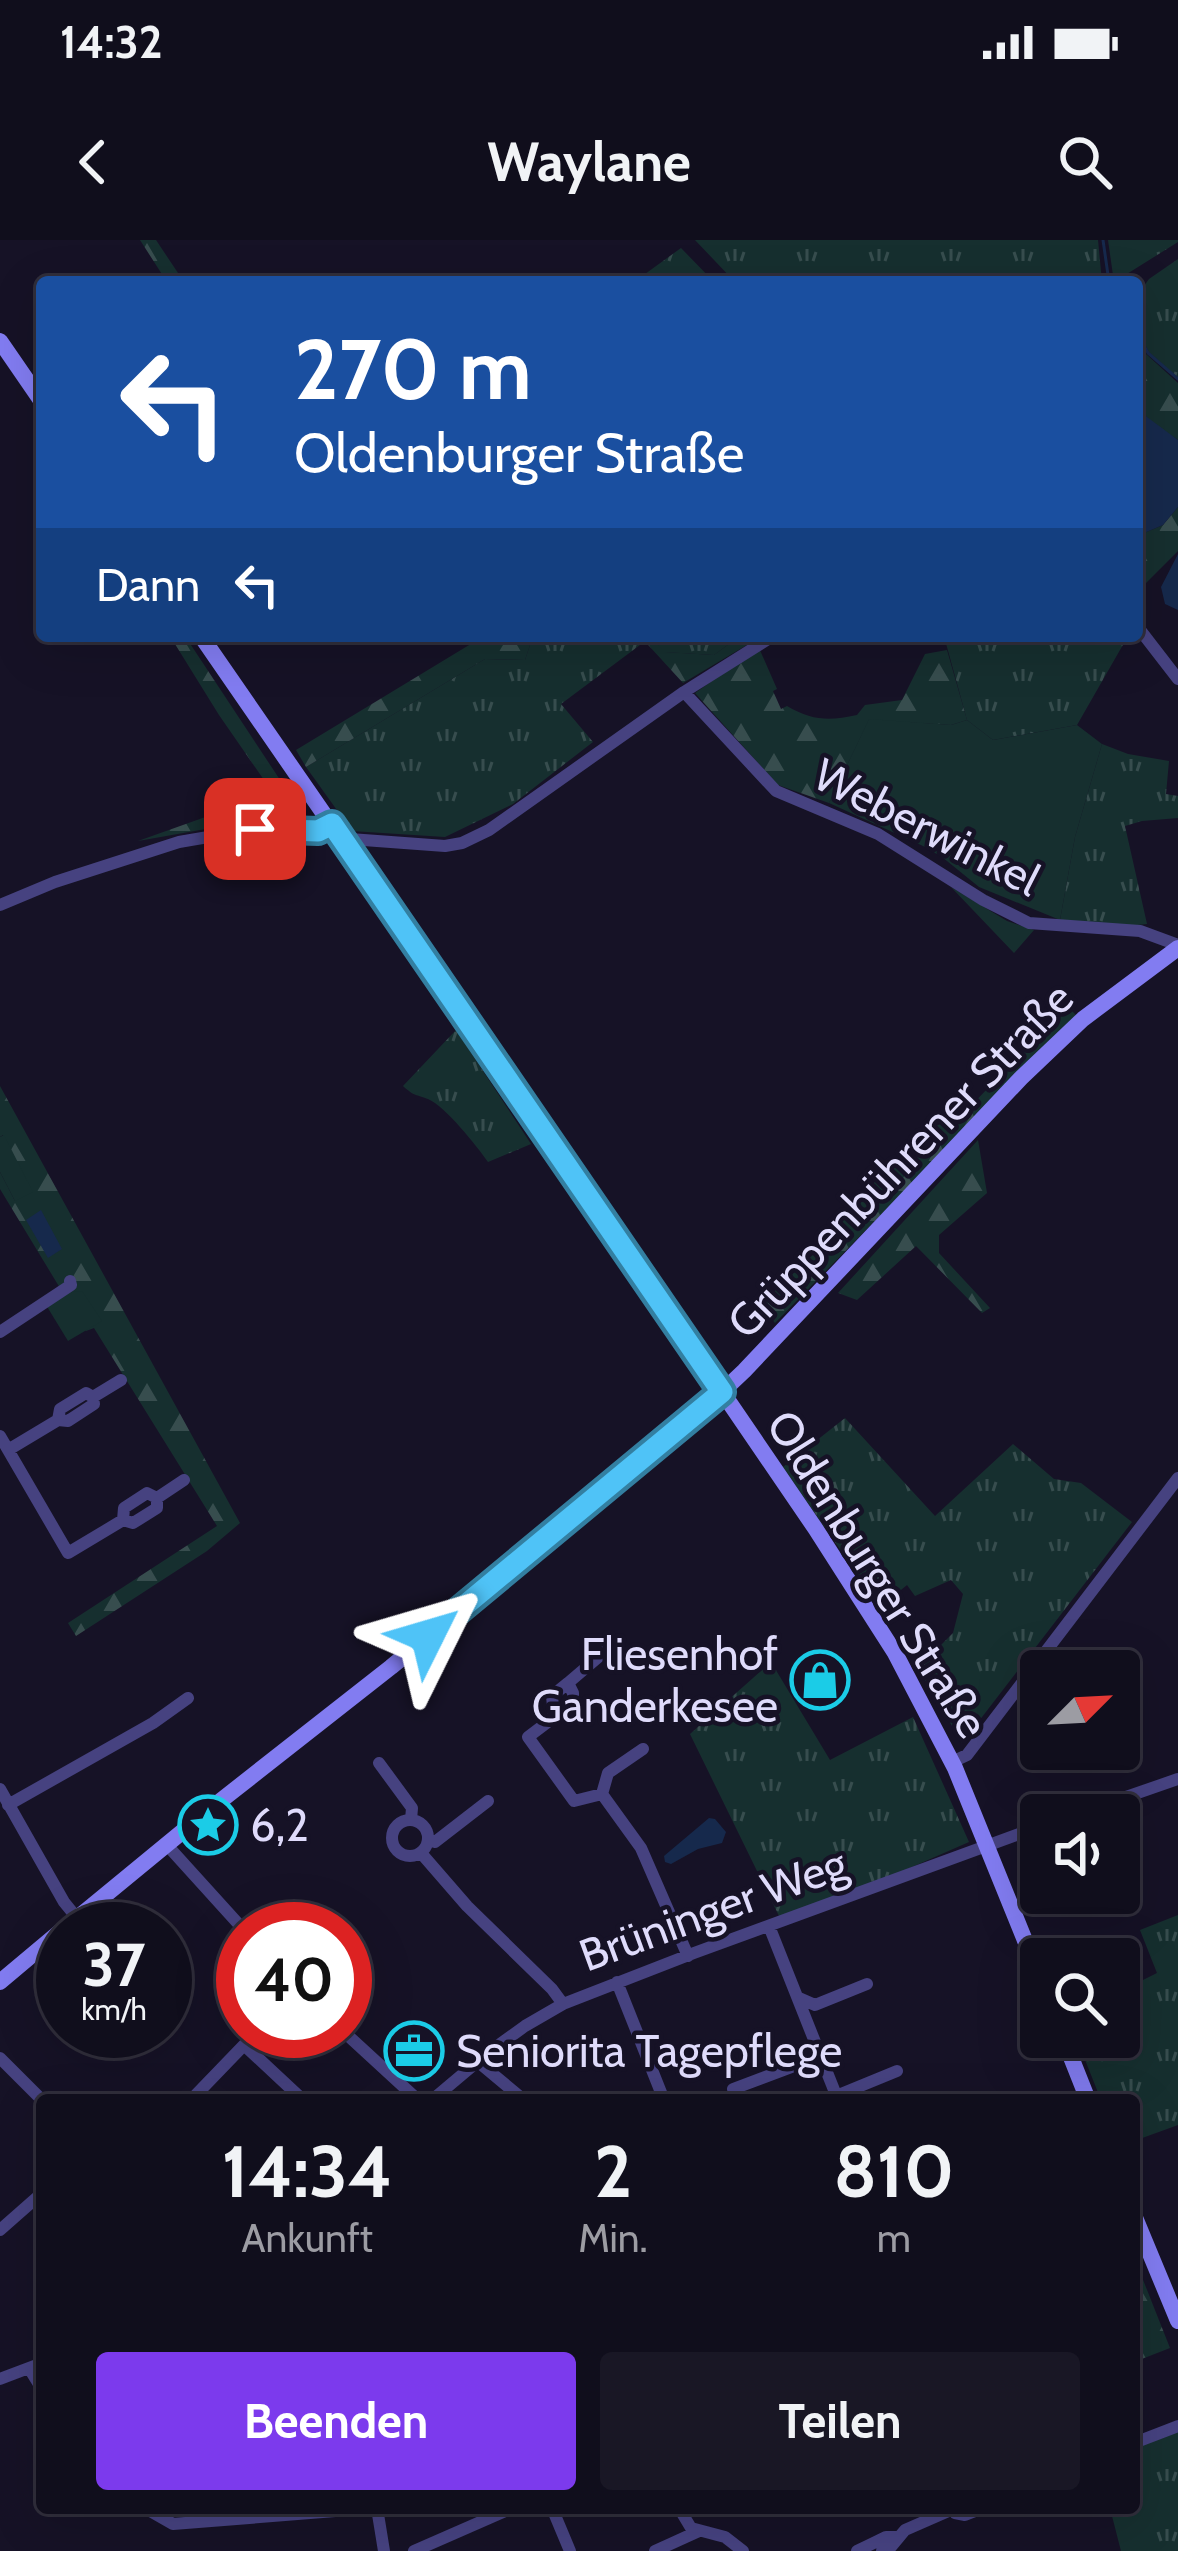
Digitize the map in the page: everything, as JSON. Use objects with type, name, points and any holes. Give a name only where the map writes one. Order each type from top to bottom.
[{"type":"street","points":[[0,340],[36,393]]},
{"type":"street","points":[[1143,634],[1178,679]]},
{"type":"street","name":"Oldenburger Straße","points":[[205,642],[815,1528],[895,1653],[952,1762],[1024,1938]]},
{"type":"street","points":[[344,842],[462,843],[517,813],[761,642]]},
{"type":"street","name":"Weberwinkel","points":[[684,692],[776,791],[878,833],[982,900],[1028,923],[1140,931],[1178,946]]},
{"type":"street","points":[[0,905],[179,842],[255,829],[318,831],[332,824]]},
{"type":"street","name":"Grüppenbührener Straße","points":[[97,1902],[391,1667],[722,1392],[1021,1078],[1083,1019],[1178,946]]},
{"type":"street","points":[[0,1332],[71,1286],[70,1281]]},
{"type":"street","points":[[8,1450],[58,1420],[68,1421],[94,1404],[93,1397],[121,1380]]},
{"type":"street","points":[[0,1436],[68,1552],[123,1520],[133,1523],[158,1508],[158,1498],[184,1480]]},
{"type":"street","points":[[952,1762],[968,1755],[1178,1478]]},
{"type":"street","points":[[602,1794],[574,1802],[528,1737],[554,1716],[552,1696],[616,1642]]},
{"type":"street","points":[[8,1805],[153,1723],[188,1698]]},
{"type":"street","points":[[602,1794],[608,1774],[644,1749]]},
{"type":"street","points":[[379,1762],[412,1808],[411,1820]]},
{"type":"street","points":[[1135,1794],[1178,1779]]},
{"type":"street","points":[[0,1790],[64,1902]]},
{"type":"street","points":[[602,1794],[641,1848],[688,1955]]},
{"type":"street","points":[[411,1820],[396,1827],[393,1844],[404,1855],[435,1842],[488,1801]]},
{"type":"street","points":[[411,1820],[424,1827],[424,1846],[467,1906],[563,2004]]},
{"type":"street","name":"Brüninger Weg","points":[[439,2094],[525,2026],[563,2004],[1020,1834]]},
{"type":"street","points":[[166,1844],[219,1902]]},
{"type":"street","points":[[769,1925],[835,2094]]},
{"type":"street","name":"Grüppenbührener Straße","points":[[0,1982],[36,1952]]},
{"type":"street","points":[[617,1982],[662,2094]]},
{"type":"street","points":[[808,2020],[815,2005],[867,1984]]},
{"type":"street","points":[[798,1998],[815,2005]]},
{"type":"street","points":[[197,2094],[244,2045],[297,2094]]},
{"type":"street","points":[[733,2089],[821,2056]]},
{"type":"street","points":[[0,2058],[36,2094]]},
{"type":"street","points":[[372,2058],[411,2094]]},
{"type":"street","points":[[1072,2058],[1086,2094]]},
{"type":"street","points":[[477,2061],[517,2094]]},
{"type":"street","points":[[846,2094],[897,2071]]},
{"type":"street","points":[[0,2230],[36,2198]]},
{"type":"street","points":[[1140,2230],[1178,2321]]},
{"type":"street","points":[[0,2379],[36,2366]]},
{"type":"street","points":[[1140,2441],[1178,2426]]},
{"type":"street","points":[[156,2514],[173,2524],[299,2514]]},
{"type":"street","points":[[376,2514],[384,2551]]},
{"type":"street","points":[[414,2551],[499,2514]]},
{"type":"street","points":[[555,2514],[570,2551]]},
{"type":"street","points":[[683,2514],[691,2528],[724,2537],[742,2551]]},
{"type":"street","points":[[882,2551],[899,2544],[904,2530],[940,2514]]},
{"type":"street","points":[[655,2551],[700,2531]]},
{"type":"street","points":[[857,2551],[886,2537],[899,2544]]},
{"type":"green space","points":[[140,240],[156,240],[180,276],[163,276]]},
{"type":"green space","points":[[695,240],[1098,240],[1101,276],[729,276]]},
{"type":"green space","points":[[1108,240],[1178,240],[1124,276],[1113,276]]},
{"type":"green space","points":[[681,248],[708,276],[642,276]]},
{"type":"green space","points":[[1178,259],[1178,378],[1143,341],[1143,288]]},
{"type":"green space","points":[[1143,349],[1178,383],[1178,440],[1143,412]]},
{"type":"green space","points":[[1178,507],[1178,551],[1143,586],[1143,533],[1163,525]]},
{"type":"green space","points":[[174,642],[189,642],[292,798],[245,822],[138,841],[273,793]]},
{"type":"green space","points":[[474,642],[531,642],[525,660],[485,659],[306,767],[296,750]]},
{"type":"green space","points":[[531,642],[640,645],[561,704],[593,742],[513,804],[445,837],[352,831],[306,767],[485,659],[525,660]]},
{"type":"green space","points":[[645,642],[656,642],[665,652],[714,655],[732,642],[752,642],[683,683]]},
{"type":"green space","points":[[655,642],[732,642],[714,655],[664,652]]},
{"type":"green space","points":[[946,642],[1125,642],[1077,725],[993,740],[967,720]]},
{"type":"green space","points":[[759,648],[781,709],[787,706],[830,719],[857,715],[865,705],[902,700],[925,654],[947,650],[967,720],[951,725],[869,720],[829,803],[778,785],[695,693]]},
{"type":"green space","points":[[869,719],[951,725],[967,720],[993,740],[1077,725],[1102,744],[1075,837],[1060,920],[979,887],[923,846],[829,803]]},
{"type":"green space","points":[[1102,744],[1169,761],[1166,794],[1178,796],[1178,818],[1125,826],[1147,924],[1119,927],[1060,920],[1075,837]]},
{"type":"green space","points":[[951,887],[1007,921],[1034,930],[1014,953]]},
{"type":"green space","points":[[1067,1006],[1076,1015],[775,1323],[760,1305],[817,1251],[819,1240],[922,1133],[965,1112]]},
{"type":"green space","points":[[456,1030],[531,1144],[488,1162],[443,1110],[403,1086]]},
{"type":"green space","points":[[0,1086],[240,1523],[207,1551],[76,1636],[68,1623],[217,1526],[94,1328],[86,1331],[0,1189],[0,1172],[15,1201],[3,1135],[0,1137]]},
{"type":"green space","points":[[4,1135],[33,1192],[15,1201],[0,1172],[0,1137]]},
{"type":"green space","points":[[978,1140],[987,1193],[939,1235],[939,1253],[990,1308],[982,1313],[916,1246],[857,1300],[838,1293]]},
{"type":"green space","points":[[82,1291],[102,1321],[68,1341],[46,1305],[61,1293]]},
{"type":"green space","points":[[845,1418],[935,1516],[1013,1444],[1054,1479],[1081,1483],[1132,1522],[1034,1650],[1020,1650],[1020,1668],[962,1743],[918,1668],[953,1633],[963,1594],[951,1580],[915,1596],[907,1585],[880,1607],[783,1467]]},
{"type":"green space","points":[[771,1662],[830,1760],[913,1717],[969,1842],[873,1884],[779,1916],[690,1734]]},
{"type":"green space","points":[[1178,1915],[1178,2125],[1140,2139],[1140,2094],[1099,2094],[1084,2058],[1140,2058],[1140,1982],[1157,1973],[1140,1930]]},
{"type":"green space","points":[[1140,2272],[1170,2348],[1140,2360]]},
{"type":"green space","points":[[1178,2431],[1178,2551],[1121,2551],[1112,2514],[1140,2514],[1140,2447]]},
{"type":"water","points":[[1143,411],[1178,440],[1178,507],[1163,525],[1143,533]]},
{"type":"water","points":[[1178,554],[1178,610],[1165,604],[1161,587]]},
{"type":"water","points":[[41,1210],[62,1249],[48,1258],[26,1220]]},
{"type":"water","points":[[709,1818],[726,1832],[722,1843],[671,1864],[665,1862],[664,1856]]},
{"type":"waterway","points":[[1103,240],[1108,276]]},
{"type":"waterway","points":[[1143,344],[1178,379]]},
{"type":"place","name":"Fliesenhof Ganderkesee","points":[[820,1680]]},
{"type":"place","name":"6,2","points":[[208,1825]]},
{"type":"place","name":"Seniorita Tagepflege","points":[[414,2051]]},
{"type":"route","points":[[255,829],[318,831],[332,824],[722,1392],[428,1636]]}]
